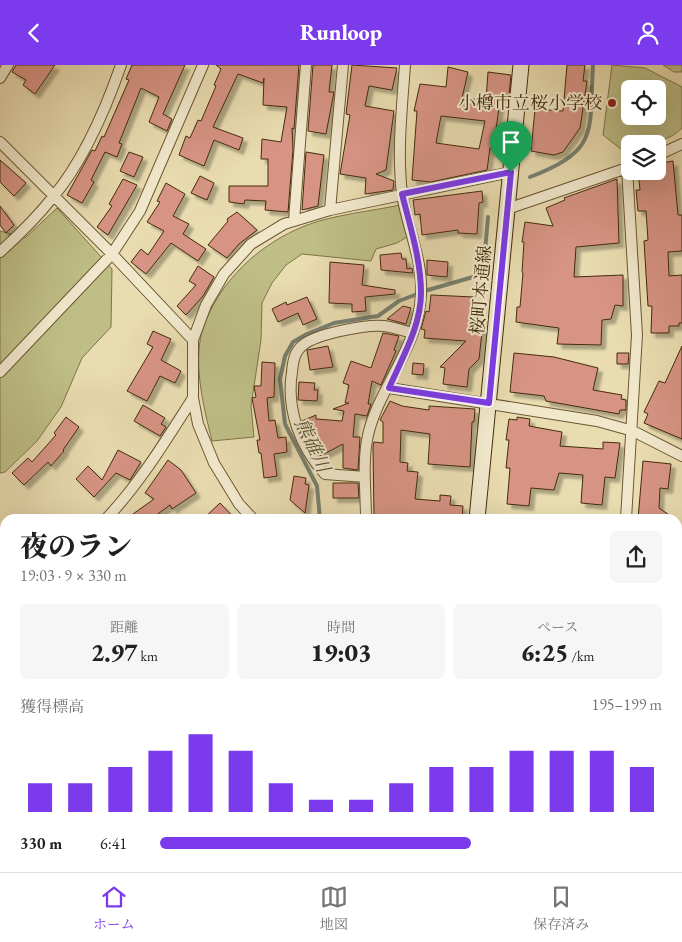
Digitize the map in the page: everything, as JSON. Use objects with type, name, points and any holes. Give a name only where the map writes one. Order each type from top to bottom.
[{"type":"street","points":[[0,78],[8,65]]},
{"type":"street","points":[[0,252],[30,224],[55,196],[106,109],[121,65]]},
{"type":"street","points":[[0,372],[112,254],[140,211],[203,65]]},
{"type":"street","points":[[294,221],[306,65]]},
{"type":"street","points":[[330,210],[343,65]]},
{"type":"street","points":[[366,514],[365,477],[368,436],[413,333],[421,293],[418,263],[402,194],[402,127],[405,65]]},
{"type":"street","name":"桜町本通線","points":[[478,514],[521,65]]},
{"type":"street","points":[[0,142],[112,254],[193,340]]},
{"type":"street","points":[[666,151],[682,144]]},
{"type":"street","points":[[507,209],[621,169]]},
{"type":"street","points":[[246,514],[214,463],[198,424],[194,398],[193,340],[206,305],[224,274],[237,259],[265,234],[294,221],[330,210],[511,172]]},
{"type":"street","points":[[626,514],[633,431],[637,335],[629,180]]},
{"type":"street","points":[[365,477],[325,474],[315,463],[297,428],[291,407],[290,381],[295,354],[308,342],[345,330],[383,325],[413,333]]},
{"type":"street","points":[[389,388],[597,421],[633,431],[682,456]]},
{"type":"street","points":[[111,514],[126,498],[151,464],[194,398]]},
{"type":"green space","points":[[612,65],[645,68],[682,87],[682,128],[666,138],[666,135],[621,135],[621,149],[603,135]]},
{"type":"green space","points":[[663,65],[682,65],[682,72],[674,72]]},
{"type":"green space","points":[[400,205],[407,228],[407,237],[397,243],[376,249],[371,261],[302,254],[286,265],[272,283],[262,303],[261,340],[251,406],[254,437],[212,441],[199,373],[200,345],[202,332],[209,314],[229,281],[242,267],[273,242],[307,225],[353,213]]},
{"type":"green space","points":[[57,208],[112,269],[111,327],[82,358],[61,407],[37,441],[5,472],[0,473],[0,231],[25,238]]},
{"type":"building","points":[[16,65],[55,65],[35,94],[23,85],[26,80],[12,72]]},
{"type":"building","points":[[132,65],[185,65],[163,114],[172,119],[167,131],[149,122],[159,97],[141,88],[119,143],[122,144],[117,157],[105,152],[91,180],[94,182],[82,203],[67,195],[92,150],[95,151],[102,136],[104,137],[129,80],[126,79]]},
{"type":"building","points":[[216,65],[299,65],[294,129],[292,128],[293,150],[288,212],[265,210],[266,201],[245,200],[244,204],[229,202],[229,186],[268,186],[268,159],[261,159],[262,139],[281,142],[287,107],[263,105],[264,78],[263,83],[238,74],[213,127],[243,138],[239,150],[214,140],[204,166],[179,155],[186,136],[190,138],[198,120],[201,121],[216,86],[214,85],[221,69]]},
{"type":"building","points":[[313,65],[332,65],[329,92],[334,92],[326,134],[308,131]]},
{"type":"building","points":[[352,65],[397,68],[392,90],[369,86],[365,106],[394,111],[386,170],[376,174],[394,181],[393,190],[365,194],[366,178],[340,174],[350,115],[346,114]]},
{"type":"building","points":[[567,65],[585,65],[583,81],[587,81],[580,128],[563,152],[554,155],[531,151],[535,109],[563,111]]},
{"type":"building","points":[[448,67],[468,72],[462,98],[486,100],[488,72],[511,75],[509,95],[501,94],[495,136],[505,137],[502,150],[490,148],[487,170],[431,182],[412,180],[417,111],[414,111],[420,84],[446,87]],"holes":[[[441,116],[485,121],[479,149],[436,143]]]},
{"type":"building","points":[[129,152],[143,157],[134,177],[120,171]]},
{"type":"building","points":[[306,152],[324,155],[318,206],[302,210]]},
{"type":"building","points":[[0,160],[26,183],[14,196],[0,182]]},
{"type":"building","points":[[673,161],[678,215],[682,215],[682,251],[668,252],[669,276],[682,275],[682,323],[679,323],[679,326],[669,326],[669,333],[651,333],[652,306],[648,306],[644,241],[648,240],[646,211],[638,211],[636,190],[640,190],[639,180],[666,180],[666,162]]},
{"type":"building","points":[[200,176],[214,183],[207,200],[191,193]]},
{"type":"building","points":[[123,179],[137,185],[108,235],[97,227],[112,206],[109,204]]},
{"type":"building","points":[[617,179],[619,243],[576,247],[574,277],[623,275],[623,306],[615,305],[611,319],[602,320],[601,345],[557,344],[559,328],[516,322],[517,307],[520,307],[524,242],[522,242],[525,222],[553,226],[546,208],[565,200],[564,198]]},
{"type":"building","points":[[166,183],[185,194],[173,216],[189,224],[183,234],[206,249],[198,261],[171,243],[146,274],[131,262],[141,249],[148,255],[164,231],[147,222],[160,202],[157,201]]},
{"type":"building","points":[[482,191],[483,202],[479,203],[477,234],[458,233],[458,230],[422,235],[420,214],[415,215],[413,200]]},
{"type":"building","points":[[0,206],[14,225],[6,233],[0,225]]},
{"type":"building","points":[[237,212],[257,230],[239,244],[227,258],[208,245],[228,221],[227,219]]},
{"type":"building","points":[[401,253],[402,259],[406,259],[407,269],[412,268],[413,273],[381,270],[380,255]]},
{"type":"building","points":[[427,260],[448,262],[447,277],[427,275]]},
{"type":"building","points":[[330,262],[364,265],[362,285],[395,290],[395,294],[365,297],[366,311],[352,312],[352,304],[329,303]]},
{"type":"building","points":[[198,266],[214,277],[203,296],[186,315],[177,306],[196,285],[189,281]]},
{"type":"building","points":[[431,295],[474,297],[474,324],[483,323],[479,359],[469,369],[467,387],[443,384],[445,368],[440,367],[466,341],[424,338],[425,330],[421,329],[426,311],[429,312]]},
{"type":"building","points":[[307,297],[317,319],[303,325],[298,313],[278,322],[272,309],[286,302],[287,305]]},
{"type":"building","points":[[403,306],[411,308],[406,324],[387,319]]},
{"type":"building","points":[[153,331],[171,339],[161,360],[181,371],[175,383],[160,376],[147,401],[127,391],[153,347],[147,344]]},
{"type":"building","points":[[383,333],[399,336],[394,350],[396,351],[381,385],[372,381],[368,404],[371,404],[367,416],[355,414],[353,437],[360,437],[358,470],[343,468],[343,444],[320,456],[302,421],[316,415],[316,419],[342,421],[344,411],[333,409],[349,403],[345,403],[349,385],[343,383],[351,361],[371,368]]},
{"type":"building","points":[[328,346],[333,367],[310,370],[307,350]]},
{"type":"building","points":[[682,346],[682,439],[644,423],[648,414],[644,412],[659,381],[665,383]]},
{"type":"building","points":[[514,353],[554,357],[598,368],[593,390],[622,395],[621,399],[626,400],[626,410],[620,410],[619,414],[546,401],[544,396],[510,392]]},
{"type":"building","points":[[617,353],[629,353],[628,364],[617,364]]},
{"type":"building","points":[[262,362],[275,363],[274,397],[267,398],[269,421],[275,420],[278,438],[286,437],[287,452],[274,454],[277,476],[264,478],[261,453],[259,453],[257,440],[260,440],[252,398],[256,397],[254,386],[261,386]]},
{"type":"building","points":[[413,363],[424,364],[423,375],[412,374]]},
{"type":"building","points":[[299,382],[315,383],[314,390],[318,390],[317,401],[298,400]]},
{"type":"building","points":[[390,401],[402,406],[429,410],[429,406],[475,409],[474,422],[472,422],[470,467],[428,464],[430,434],[401,430],[400,462],[408,463],[407,471],[418,472],[415,499],[440,501],[440,495],[451,496],[450,505],[463,506],[462,514],[374,514],[373,446],[374,442],[383,443],[383,422],[380,420]]},
{"type":"building","points":[[143,405],[165,418],[161,424],[166,427],[160,436],[134,421]]},
{"type":"building","points":[[66,417],[79,427],[64,451],[51,466],[48,462],[24,485],[12,473],[28,458],[32,462],[56,435],[54,433]]},
{"type":"building","points":[[517,417],[530,419],[529,426],[562,432],[560,446],[603,449],[603,442],[620,443],[615,478],[605,477],[602,505],[581,503],[583,475],[559,473],[554,490],[531,488],[529,506],[507,504],[510,468],[506,468],[509,440],[506,440],[509,419],[517,420]]},
{"type":"building","points":[[118,450],[141,462],[130,480],[116,473],[94,497],[76,479],[88,466],[102,480]]},
{"type":"building","points":[[168,460],[181,470],[196,493],[172,509],[170,505],[158,514],[133,514],[154,499],[145,493]]},
{"type":"building","points":[[643,461],[671,464],[668,489],[660,488],[659,508],[668,514],[638,514]]},
{"type":"building","points":[[294,476],[306,478],[305,484],[309,485],[305,513],[290,500]]},
{"type":"building","points":[[333,483],[358,483],[359,498],[333,498]]},
{"type":"building","points":[[220,503],[230,514],[208,514]]},
{"type":"waterway","name":"熊碓川","points":[[530,177],[569,158],[580,147],[590,123],[593,65]]},
{"type":"waterway","name":"熊碓川","points":[[320,514],[317,486],[285,424],[280,379],[285,356],[293,342],[307,334],[334,323],[378,316],[399,301],[428,290],[473,277],[484,263],[488,217]]},
{"type":"place","name":"小樽市立桜小学校","points":[[612,103]]},
{"type":"route","points":[[511,172],[489,403],[389,388],[413,333],[420,308],[421,293],[418,263],[402,194],[511,172]]}]
